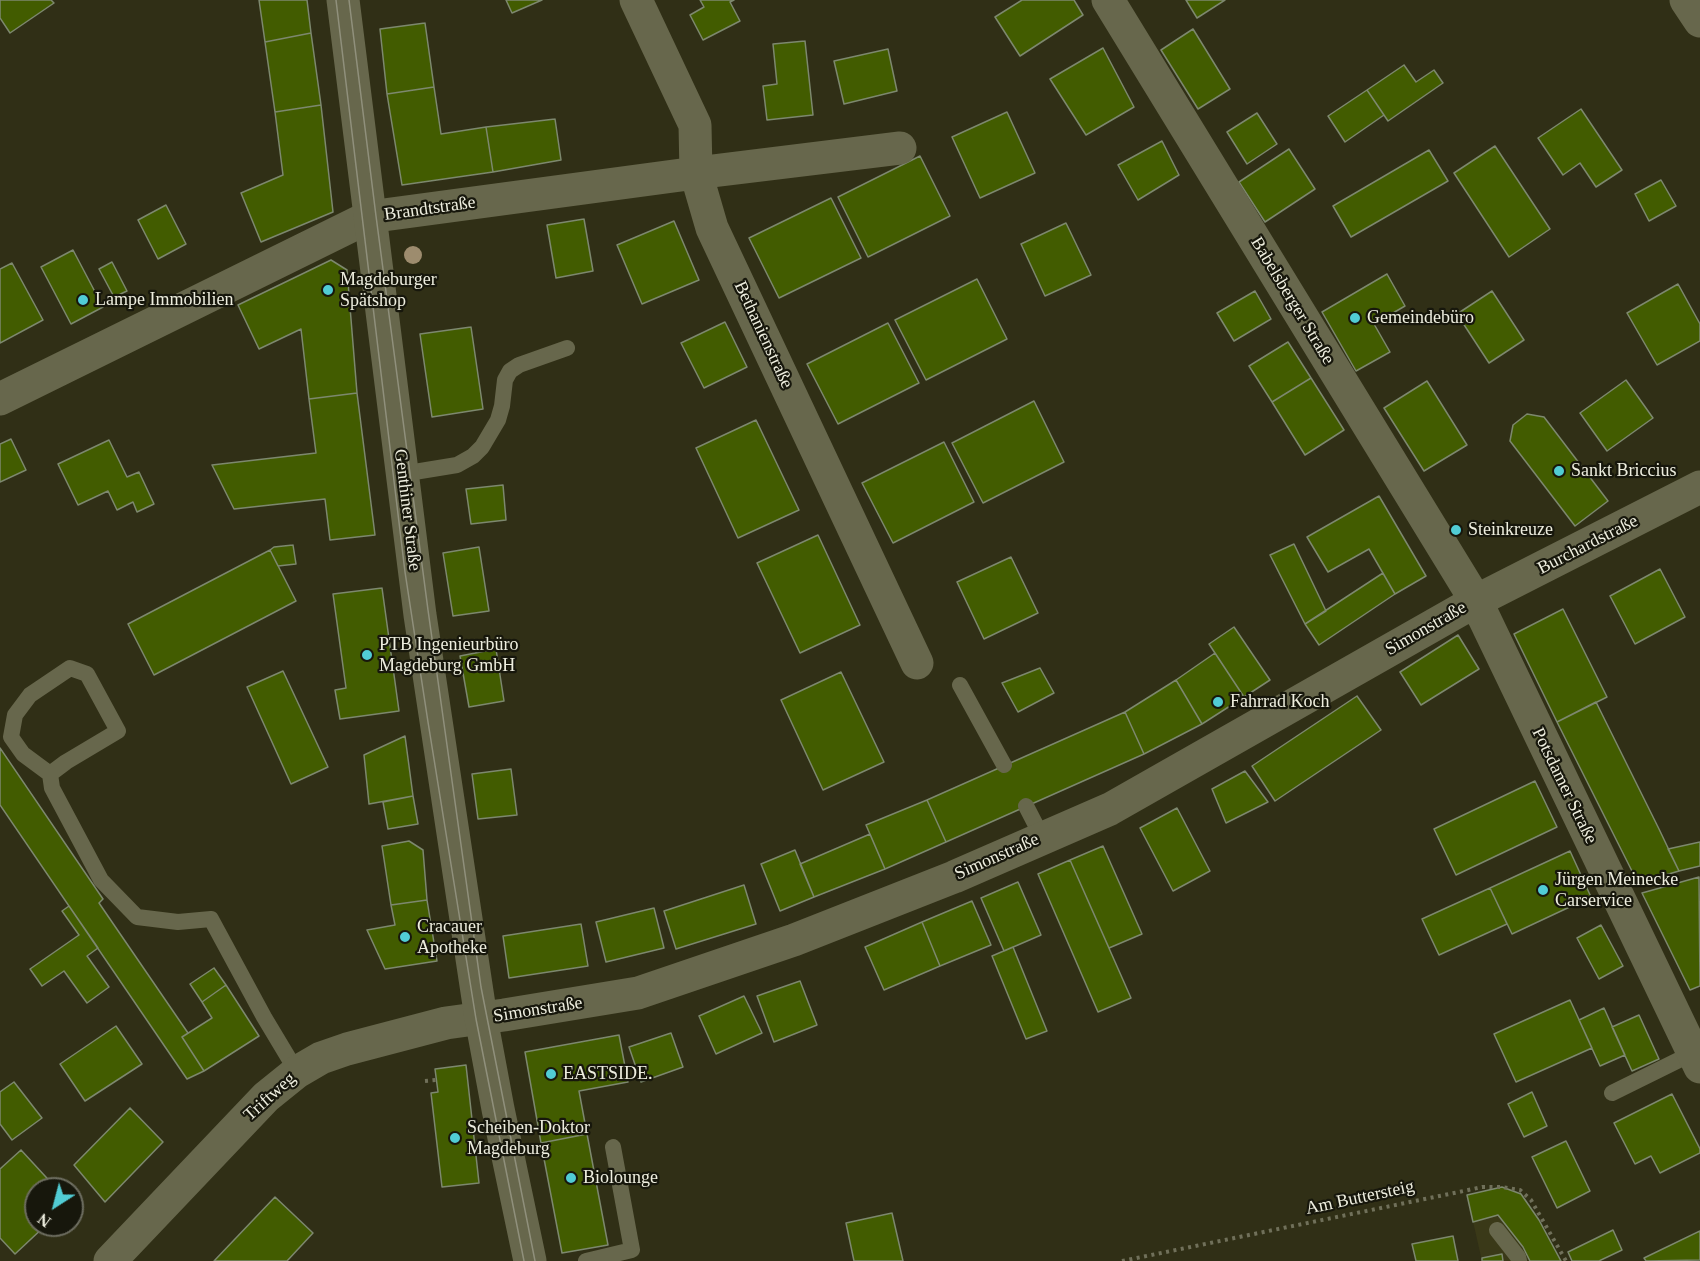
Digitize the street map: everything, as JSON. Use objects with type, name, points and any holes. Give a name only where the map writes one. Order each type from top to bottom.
[{"type":"street","name":"Genthiner Straße","points":[[343,0],[420,615],[481,1018],[530,1261]]},
{"type":"street","name":"Bethanienstraße","points":[[636,0],[695,125],[696,173],[712,228],[917,663]]},
{"type":"street","points":[[1686,0],[1700,21]]},
{"type":"street","name":"Babelsberger Straße","points":[[1115,3],[1476,601]]},
{"type":"street","name":"Brandtstraße","points":[[0,399],[370,218],[696,173],[900,148]]},
{"type":"street","name":"Burchardstraße","points":[[1476,601],[1700,487]]},
{"type":"street","name":"Simonstraße","points":[[481,1018],[638,993],[794,940],[954,877],[1110,809],[1476,601]]},
{"type":"street","name":"Potsdamer Straße","points":[[1476,601],[1697,1060]]},
{"type":"street","name":"Triftweg","points":[[110,1261],[257,1105],[297,1072],[321,1058],[347,1049],[446,1023],[481,1018]]},
{"type":"lane","points":[[402,474],[457,465],[473,456],[483,447],[498,420],[505,380],[510,371],[519,365],[567,348]]},
{"type":"lane","points":[[50,774],[118,731],[87,674],[70,668],[30,695],[15,715],[11,737],[24,754],[50,774],[52,788],[101,880],[137,917],[178,922],[211,919],[264,1017],[297,1072]]},
{"type":"lane","points":[[960,685],[1004,765]]},
{"type":"lane","points":[[1026,806],[1042,837]]},
{"type":"lane","points":[[1612,1093],[1697,1060]]},
{"type":"lane","points":[[586,1261],[632,1250],[613,1147]]},
{"type":"lane","points":[[1497,1230],[1519,1261]]},
{"type":"path","points":[[425,1081],[436,1080]]},
{"type":"path","name":"Am Buttersteig","points":[[1122,1261],[1482,1187],[1502,1187],[1520,1190],[1531,1200],[1566,1261]]},
{"type":"shaded area","points":[[1467,1195],[1539,1220],[1561,1261],[1482,1261]]},
{"type":"building","points":[[0,0],[51,0],[54,3],[10,33],[0,18]]},
{"type":"building","points":[[259,0],[307,0],[311,33],[265,42]]},
{"type":"building","points":[[506,0],[542,0],[512,13]]},
{"type":"building","points":[[700,0],[734,0],[730,2],[740,21],[703,40],[690,15],[704,7]]},
{"type":"building","points":[[1022,0],[1074,0],[1083,15],[1020,56],[995,17]]},
{"type":"building","points":[[1186,0],[1225,0],[1197,18]]},
{"type":"building","points":[[425,23],[434,87],[387,94],[380,29]]},
{"type":"building","points":[[1193,29],[1230,89],[1198,109],[1161,50]]},
{"type":"building","points":[[311,33],[321,105],[275,112],[265,42]]},
{"type":"building","points":[[805,41],[813,115],[767,120],[763,86],[777,84],[773,44]]},
{"type":"building","points":[[1103,48],[1134,107],[1086,135],[1050,79]]},
{"type":"building","points":[[888,49],[897,91],[844,104],[834,61]]},
{"type":"building","points":[[1404,65],[1416,82],[1434,70],[1443,83],[1388,121],[1367,90]]},
{"type":"building","points":[[434,87],[441,134],[486,127],[493,172],[402,185],[387,94]]},
{"type":"building","points":[[1367,90],[1384,115],[1345,142],[1328,116]]},
{"type":"building","points":[[321,105],[333,212],[261,242],[241,193],[283,175],[275,112]]},
{"type":"building","points":[[1581,109],[1622,170],[1596,187],[1580,163],[1563,175],[1538,138]]},
{"type":"building","points":[[1007,112],[1035,173],[980,198],[952,137]]},
{"type":"building","points":[[1257,113],[1277,144],[1247,164],[1227,132]]},
{"type":"building","points":[[555,119],[561,160],[493,172],[486,127]]},
{"type":"building","points":[[1162,141],[1179,175],[1138,200],[1118,165]]},
{"type":"building","points":[[1495,146],[1550,229],[1509,257],[1454,173]]},
{"type":"building","points":[[1289,149],[1315,189],[1265,222],[1239,182]]},
{"type":"building","points":[[1429,150],[1448,181],[1351,237],[1333,206]]},
{"type":"building","points":[[920,156],[950,216],[868,257],[838,197]]},
{"type":"building","points":[[1661,180],[1676,206],[1649,221],[1635,194]]},
{"type":"building","points":[[831,198],[861,258],[779,298],[749,238]]},
{"type":"building","points":[[166,205],[186,244],[158,259],[138,220]]},
{"type":"building","points":[[584,219],[593,271],[556,278],[547,225]]},
{"type":"building","points":[[674,221],[699,280],[642,304],[617,245]]},
{"type":"building","points":[[1066,223],[1091,275],[1045,296],[1021,244]]},
{"type":"building","points":[[73,250],[103,307],[71,324],[41,267]]},
{"type":"building","points":[[331,260],[347,270],[357,393],[309,399],[301,329],[259,349],[238,305]]},
{"type":"building","points":[[112,262],[127,291],[114,297],[99,269]]},
{"type":"building","points":[[12,263],[43,320],[0,343],[0,269]]},
{"type":"building","name":"Gemeindebüro","points":[[1387,274],[1405,306],[1374,324],[1390,352],[1356,371],[1322,312]]},
{"type":"building","points":[[977,279],[1007,339],[926,380],[895,320]]},
{"type":"building","points":[[1678,284],[1700,324],[1700,341],[1657,365],[1627,313]]},
{"type":"building","points":[[1255,291],[1271,319],[1234,341],[1217,313]]},
{"type":"building","points":[[1492,291],[1524,340],[1489,363],[1457,314]]},
{"type":"building","points":[[725,322],[747,367],[704,388],[681,343]]},
{"type":"building","points":[[888,323],[919,383],[838,424],[807,364]]},
{"type":"building","points":[[471,327],[483,409],[432,417],[420,334]]},
{"type":"building","points":[[1288,342],[1311,378],[1272,402],[1249,366]]},
{"type":"building","points":[[1311,378],[1344,430],[1305,455],[1272,402]]},
{"type":"building","points":[[1626,380],[1653,418],[1607,451],[1580,413]]},
{"type":"building","points":[[1427,381],[1467,445],[1424,471],[1384,408]]},
{"type":"building","points":[[357,393],[375,535],[330,540],[325,499],[234,509],[212,465],[316,453],[309,399]]},
{"type":"building","points":[[1034,401],[1064,462],[983,503],[952,443]]},
{"type":"building","name":"Sankt Briccius","points":[[1527,414],[1544,417],[1608,501],[1575,526],[1510,441],[1513,425]]},
{"type":"building","points":[[756,420],[799,510],[738,538],[696,448]]},
{"type":"building","points":[[11,439],[26,470],[0,482],[0,444]]},
{"type":"building","points":[[109,440],[127,477],[139,472],[154,504],[137,512],[133,502],[117,510],[108,491],[78,505],[58,464]]},
{"type":"building","points":[[944,442],[974,502],[893,543],[862,483]]},
{"type":"building","points":[[503,485],[506,520],[471,524],[466,489]]},
{"type":"building","points":[[1379,496],[1426,576],[1395,594],[1369,549],[1328,572],[1307,537]]},
{"type":"building","points":[[818,535],[860,625],[800,653],[757,563]]},
{"type":"building","points":[[1294,544],[1326,611],[1305,624],[1270,555]]},
{"type":"building","points":[[293,545],[296,564],[278,566],[270,550],[274,547]]},
{"type":"building","points":[[479,547],[489,611],[453,616],[443,553]]},
{"type":"building","points":[[270,550],[296,601],[154,675],[128,624]]},
{"type":"building","points":[[1011,557],[1038,613],[984,639],[957,582]]},
{"type":"building","points":[[1660,569],[1685,617],[1635,644],[1610,596]]},
{"type":"building","points":[[1383,573],[1395,594],[1319,645],[1305,624]]},
{"type":"building","points":[[382,588],[399,711],[340,719],[335,690],[346,688],[333,594]]},
{"type":"building","points":[[1563,609],[1607,697],[1557,722],[1514,634]]},
{"type":"building","points":[[1234,627],[1270,680],[1244,697],[1209,644]]},
{"type":"building","points":[[1458,635],[1479,669],[1421,705],[1400,672]]},
{"type":"building","points":[[496,649],[504,701],[469,707],[460,656]]},
{"type":"building","points":[[1215,653],[1244,697],[1202,724],[1176,680]]},
{"type":"building","points":[[1040,668],[1054,693],[1018,712],[1002,683]]},
{"type":"building","points":[[283,671],[328,767],[291,784],[247,687]]},
{"type":"building","points":[[841,672],[884,762],[823,790],[781,700]]},
{"type":"building","points":[[1176,680],[1202,724],[1144,754],[1125,712]]},
{"type":"building","points":[[1357,696],[1381,730],[1275,801],[1252,766]]},
{"type":"building","points":[[1596,702],[1679,871],[1638,883],[1557,722]]},
{"type":"building","points":[[1125,712],[1144,754],[946,842],[927,800]]},
{"type":"building","points":[[405,736],[413,796],[369,804],[364,755]]},
{"type":"building","points":[[0,748],[103,899],[99,903],[188,1033],[182,1037],[204,1071],[187,1079],[0,805]]},
{"type":"building","points":[[511,769],[517,815],[478,819],[472,774]]},
{"type":"building","points":[[1245,771],[1268,802],[1226,823],[1212,789]]},
{"type":"building","points":[[1535,781],[1557,827],[1456,875],[1434,829]]},
{"type":"building","points":[[413,796],[418,824],[388,829],[383,802]]},
{"type":"building","points":[[927,800],[946,842],[885,869],[866,825]]},
{"type":"building","points":[[1177,808],[1210,871],[1173,891],[1140,828]]},
{"type":"building","points":[[870,834],[885,869],[814,897],[800,864]]},
{"type":"building","points":[[409,841],[423,850],[427,900],[391,905],[382,846]]},
{"type":"building","points":[[1700,842],[1700,866],[1679,871],[1668,849]]},
{"type":"building","points":[[1103,846],[1142,934],[1109,948],[1070,860]]},
{"type":"building","points":[[795,850],[814,897],[780,911],[761,864]]},
{"type":"building","points":[[1570,851],[1591,897],[1512,934],[1490,888]]},
{"type":"building","points":[[1070,860],[1131,998],[1098,1012],[1038,874]]},
{"type":"building","points":[[1699,877],[1700,986],[1690,990],[1642,893]]},
{"type":"building","points":[[1018,882],[1041,935],[1004,951],[981,898]]},
{"type":"building","points":[[744,885],[756,924],[676,949],[664,911]]},
{"type":"building","points":[[1490,888],[1507,924],[1439,955],[1422,919]]},
{"type":"building","points":[[427,900],[437,961],[385,969],[367,930],[395,925],[391,905]]},
{"type":"building","points":[[972,901],[991,945],[940,966],[922,922]]},
{"type":"building","points":[[69,906],[98,948],[87,956],[109,987],[87,1003],[64,971],[42,986],[30,969],[79,935],[62,911]]},
{"type":"building","points":[[654,908],[664,948],[606,962],[596,922]]},
{"type":"building","points":[[922,922],[940,966],[884,990],[865,947]]},
{"type":"building","points":[[581,924],[588,966],[509,978],[503,936]]},
{"type":"building","points":[[1601,925],[1623,966],[1599,979],[1577,938]]},
{"type":"building","points":[[1013,947],[1047,1031],[1026,1039],[992,956]]},
{"type":"building","points":[[214,968],[226,985],[202,1002],[190,984]]},
{"type":"building","points":[[800,981],[817,1025],[774,1042],[757,996]]},
{"type":"building","points":[[226,985],[259,1036],[204,1071],[182,1037],[212,1018],[202,1002]]},
{"type":"building","points":[[744,996],[762,1033],[716,1054],[699,1016]]},
{"type":"building","points":[[1570,1000],[1592,1048],[1516,1082],[1494,1034]]},
{"type":"building","points":[[1604,1008],[1625,1055],[1600,1066],[1579,1020]]},
{"type":"building","points":[[1639,1015],[1659,1059],[1632,1071],[1612,1027]]},
{"type":"building","points":[[116,1026],[142,1064],[85,1101],[60,1064]]},
{"type":"building","points":[[671,1033],[683,1067],[641,1082],[629,1047]]},
{"type":"building","points":[[619,1035],[628,1082],[579,1091],[587,1134],[541,1143],[525,1052]]},
{"type":"building","name":"Scheiben-Doktor Magdeburg","points":[[466,1065],[479,1183],[442,1187],[431,1093],[438,1092],[435,1069]]},
{"type":"building","points":[[14,1082],[42,1118],[12,1140],[0,1124],[0,1092]]},
{"type":"building","points":[[1532,1092],[1547,1126],[1524,1137],[1508,1104]]},
{"type":"building","points":[[1672,1094],[1700,1153],[1660,1173],[1651,1156],[1635,1164],[1614,1123]]},
{"type":"building","points":[[130,1108],[163,1142],[105,1202],[74,1165]]},
{"type":"building","points":[[587,1134],[608,1245],[562,1253],[541,1143]]},
{"type":"building","points":[[1566,1141],[1590,1191],[1557,1208],[1532,1157]]},
{"type":"building","points":[[21,1150],[46,1177],[24,1177],[24,1237],[33,1237],[15,1254],[0,1238],[0,1169]]},
{"type":"building","points":[[1502,1187],[1521,1194],[1539,1220],[1561,1261],[1530,1261],[1523,1247],[1498,1215],[1473,1222],[1467,1195]]},
{"type":"building","points":[[275,1197],[313,1233],[287,1261],[214,1261]]},
{"type":"building","points":[[892,1213],[903,1261],[854,1261],[846,1223]]},
{"type":"building","points":[[1613,1230],[1622,1250],[1599,1261],[1572,1261],[1568,1252]]},
{"type":"building","points":[[1700,1231],[1700,1260],[1646,1261],[1644,1258]]},
{"type":"building","points":[[1453,1236],[1458,1261],[1416,1261],[1412,1244]]},
{"type":"building","points":[[1502,1254],[1503,1261],[1482,1261],[1482,1258]]},
{"type":"tram line","points":[[336,0],[405,572],[476,1019],[524,1261]]},
{"type":"tram line","points":[[349,0],[428,610],[481,987],[535,1261]]},
{"type":"place","name":"Magdeburger Spätshop","points":[[328,290]]},
{"type":"place","name":"Lampe Immobilien","points":[[83,300]]},
{"type":"place","name":"Gemeindebüro","points":[[1355,318]]},
{"type":"place","name":"Sankt Briccius","points":[[1559,471]]},
{"type":"place","name":"Steinkreuze","points":[[1456,530]]},
{"type":"place","name":"PTB Ingenieurbüro Magdeburg GmbH","points":[[367,655]]},
{"type":"place","name":"Fahrrad Koch","points":[[1218,702]]},
{"type":"place","name":"Jürgen Meinecke Carservice","points":[[1543,890]]},
{"type":"place","name":"Cracauer Apotheke","points":[[405,937]]},
{"type":"place","name":"EASTSIDE.","points":[[551,1074]]},
{"type":"place","name":"Scheiben-Doktor Magdeburg","points":[[455,1138]]},
{"type":"place","name":"Biolounge","points":[[571,1178]]}]
